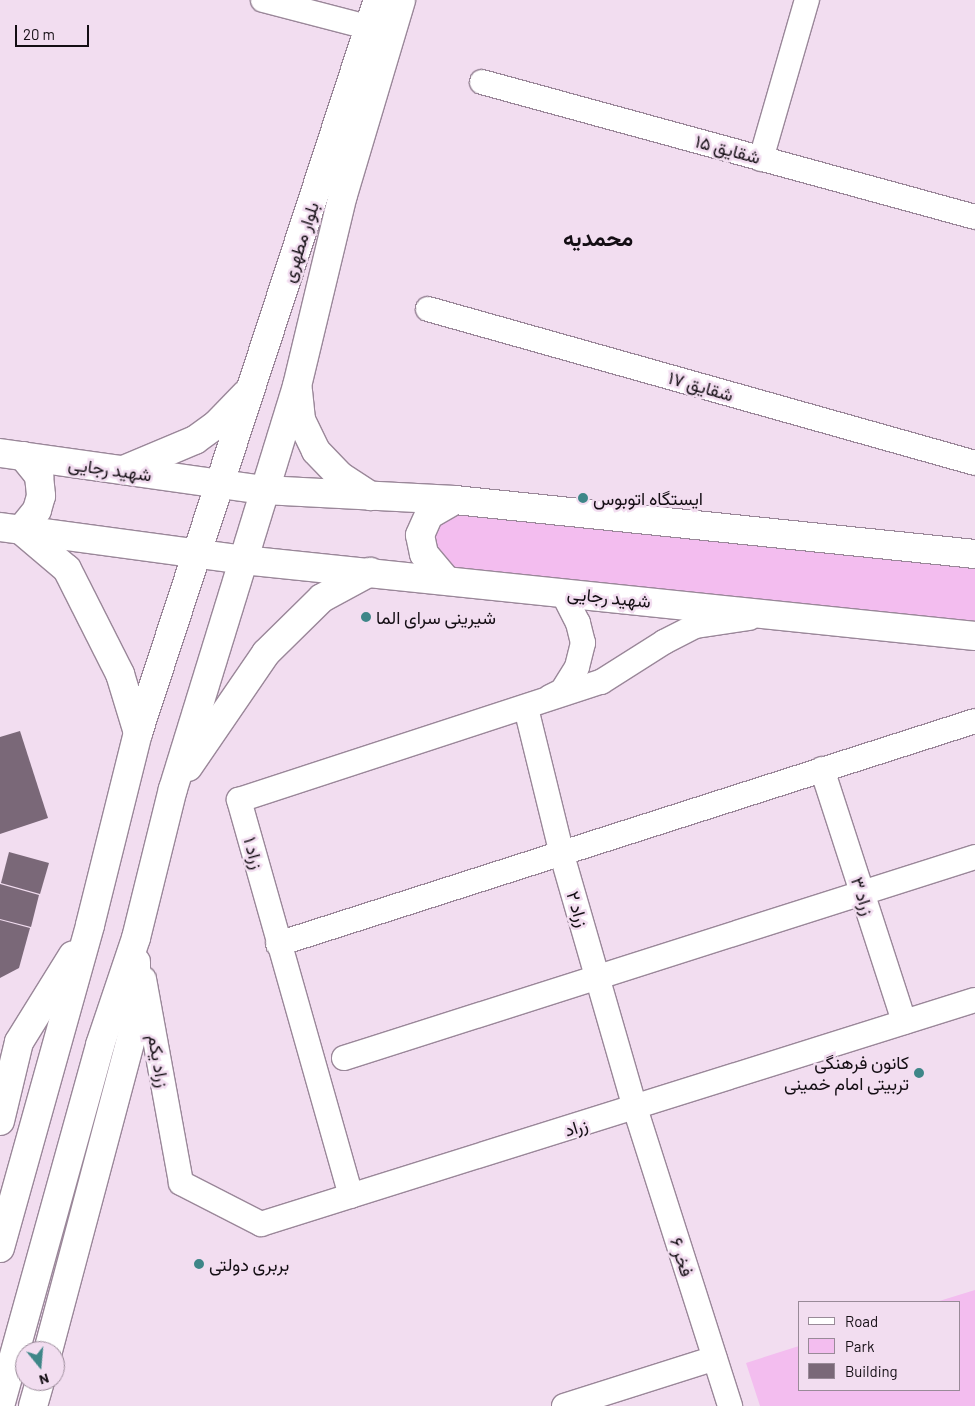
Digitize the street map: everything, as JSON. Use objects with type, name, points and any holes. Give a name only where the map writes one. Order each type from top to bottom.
[{"type":"main road","name":"بلوار مطهری","points":[[0,1248],[90,926],[138,733],[199,553],[378,0]]},
{"type":"main road","name":"بلوار مطهری","points":[[136,938],[173,789],[297,386],[343,195],[401,0]]},
{"type":"main road","points":[[297,386],[301,420],[316,451],[340,476],[372,497]]},
{"type":"main road","points":[[122,471],[172,453],[195,440],[235,407],[252,387]]},
{"type":"main road","points":[[10,528],[37,510],[41,496],[39,476],[11,454]]},
{"type":"main road","name":"شهید رجایی","points":[[11,454],[264,490]]},
{"type":"main road","points":[[264,490],[456,500],[975,554]]},
{"type":"main road","points":[[446,580],[424,554],[420,535],[429,515],[456,500]]},
{"type":"main road","points":[[10,528],[199,553]]},
{"type":"main road","points":[[10,528],[67,569],[120,674],[138,733]]},
{"type":"main road","name":"شهید رجایی","points":[[199,553],[243,560],[975,636]]},
{"type":"main road","points":[[173,789],[266,653],[322,598],[370,572]]},
{"type":"main road","points":[[0,1121],[20,1042],[90,926]]},
{"type":"main road","points":[[0,1406],[100,1045],[136,938]]},
{"type":"main road","points":[[51,1341],[136,1020],[136,938]]},
{"type":"main road","points":[[33,1406],[37,1391]]},
{"type":"street","points":[[263,0],[370,28]]},
{"type":"street","points":[[761,158],[807,0]]},
{"type":"street","name":"شقایق ۱۵","points":[[482,82],[975,217]]},
{"type":"street","name":"شقایق ۱۷","points":[[428,309],[975,463]]},
{"type":"street","points":[[526,708],[562,691],[577,667],[583,643],[578,623],[562,592]]},
{"type":"street","points":[[526,708],[601,682],[664,642],[696,626],[771,614]]},
{"type":"street","name":"زراد ۲","points":[[526,708],[562,855],[634,1108]]},
{"type":"street","name":"زراد ۱","points":[[351,1196],[278,944],[239,800],[526,708]]},
{"type":"street","points":[[278,944],[562,855],[822,769],[975,721]]},
{"type":"street","name":"زراد ۳","points":[[822,769],[904,1022]]},
{"type":"street","points":[[344,1058],[975,857]]},
{"type":"street","name":"زراد یکم","points":[[136,938],[182,1183]]},
{"type":"street","name":"زراد","points":[[182,1183],[261,1224],[975,1000]]},
{"type":"street","name":"فخر ۶","points":[[634,1108],[730,1406]]},
{"type":"street","points":[[564,1406],[715,1358]]},
{"type":"green space","points":[[455,500],[975,554],[975,636],[446,580],[424,554],[429,515]]},
{"type":"green space","points":[[975,1290],[975,1406],[760,1406],[746,1363],[798,1346],[798,1391],[960,1391],[960,1301],[939,1301]]},
{"type":"building","points":[[20,731],[48,818],[0,834],[0,737]]},
{"type":"building","points":[[9,852],[49,863],[40,894],[1,883]]},
{"type":"building","points":[[0,884],[39,895],[31,927],[0,919]]},
{"type":"building","points":[[0,920],[30,928],[19,968],[0,978]]},
{"type":"place","name":"ایستگاه اتوبوس","points":[[583,498]]},
{"type":"place","name":"شیرینی سرای الما","points":[[366,617]]},
{"type":"place","name":"کانون فرهنگی تربیتی امام خمینی","points":[[919,1073]]},
{"type":"place","name":"بربری دولتی","points":[[199,1264]]},
{"type":"district","name":"محمدیه","points":[[598,238]]}]
